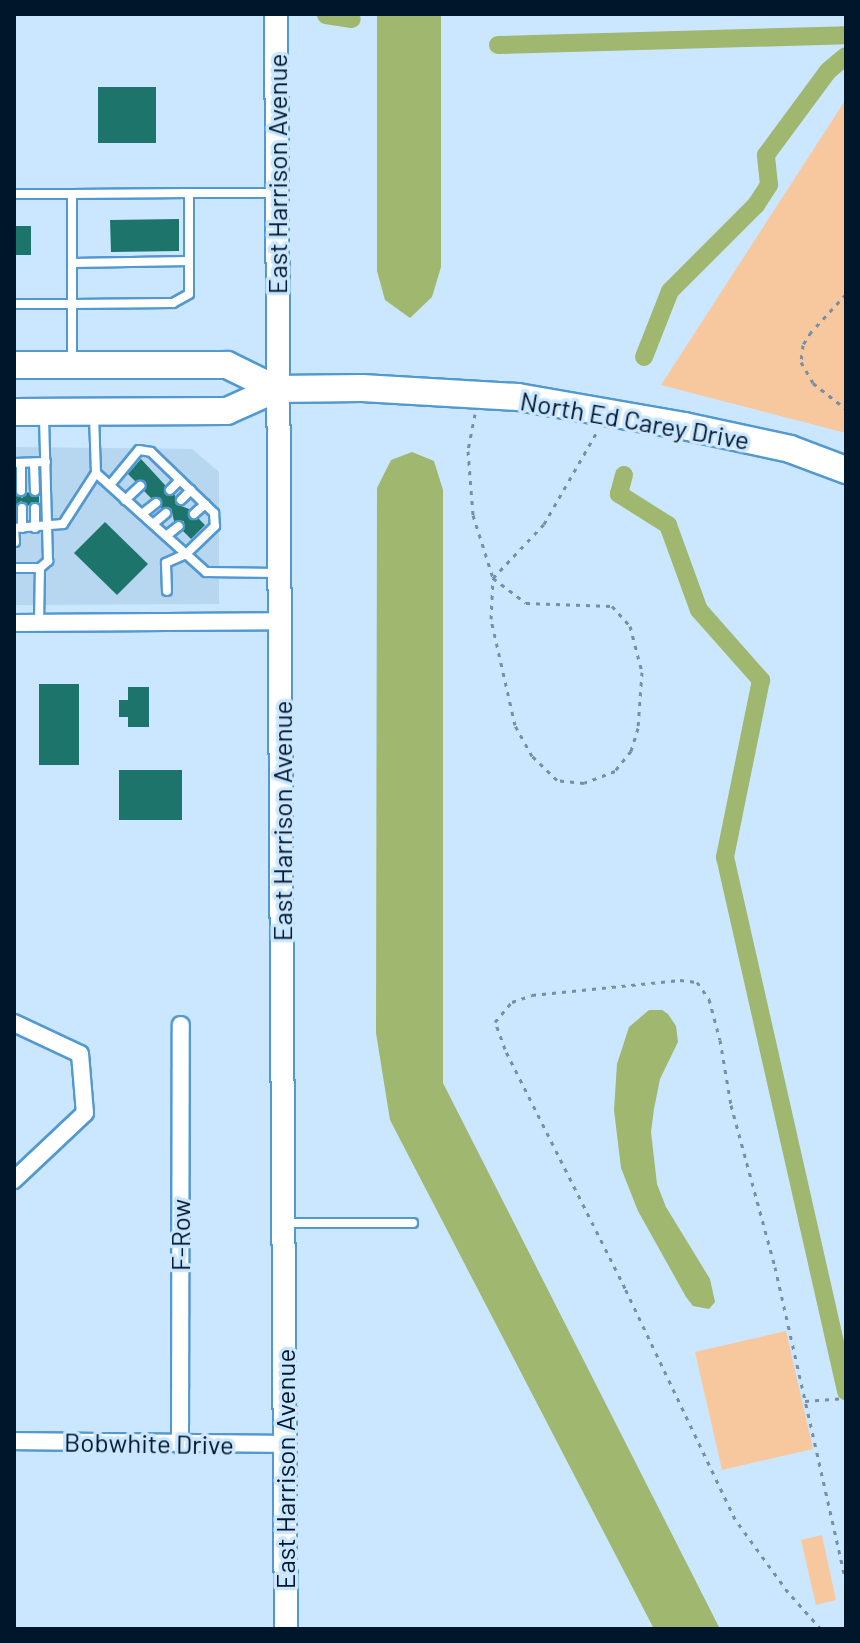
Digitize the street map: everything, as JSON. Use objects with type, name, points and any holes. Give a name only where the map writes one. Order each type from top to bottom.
[{"type":"main road","name":"East Harrison Avenue","points":[[276,14],[286,1629]]},
{"type":"main road","points":[[14,365],[227,365],[276,389]]},
{"type":"main road","name":"North Ed Carey Drive","points":[[276,389],[362,388],[478,395],[610,411],[790,449],[846,470]]},
{"type":"main road","points":[[14,412],[227,411],[276,389]]},
{"type":"street","points":[[14,623],[281,621]]},
{"type":"street","points":[[14,1023],[80,1054],[85,1113],[14,1180]]},
{"type":"street","name":"F-Row","points":[[180,1445],[181,1025]]},
{"type":"street","name":"Bobwhite Drive","points":[[14,1441],[284,1444]]},
{"type":"lane","points":[[14,304],[173,303],[189,294],[189,193]]},
{"type":"lane","points":[[14,194],[277,193]]},
{"type":"lane","points":[[72,194],[72,365]]},
{"type":"lane","points":[[72,263],[189,261]]},
{"type":"lane","points":[[15,556],[14,568],[40,568],[48,561],[44,412]]},
{"type":"lane","points":[[17,528],[47,528],[63,524],[96,473],[94,412]]},
{"type":"lane","points":[[110,485],[139,450],[151,452],[214,513],[215,526],[186,554],[166,563],[167,591]]},
{"type":"lane","points":[[21,491],[17,463],[46,462]]},
{"type":"lane","points":[[34,463],[35,491]]},
{"type":"lane","points":[[154,473],[164,464]]},
{"type":"lane","points":[[96,473],[206,572],[280,573]]},
{"type":"lane","points":[[170,490],[180,480]]},
{"type":"lane","points":[[125,500],[140,486]]},
{"type":"lane","points":[[181,500],[191,490]]},
{"type":"lane","points":[[142,514],[156,503]]},
{"type":"lane","points":[[194,514],[205,504]]},
{"type":"lane","points":[[15,542],[22,508]]},
{"type":"lane","points":[[35,508],[35,528]]},
{"type":"lane","points":[[153,524],[166,513]]},
{"type":"lane","points":[[166,536],[179,526]]},
{"type":"lane","points":[[39,623],[40,568]]},
{"type":"lane","points":[[284,1223],[413,1223]]},
{"type":"path","points":[[846,294],[811,332],[803,345],[801,362],[813,383],[846,409]]},
{"type":"path","points":[[478,395],[468,451],[473,515],[493,578],[491,619],[515,725],[532,756],[557,780],[584,783],[615,771],[631,751],[638,728],[642,672],[630,626],[612,606],[526,603],[493,578]]},
{"type":"path","points":[[493,578],[544,524],[610,411]]},
{"type":"path","points":[[821,1629],[788,1592],[735,1519],[625,1288],[505,1049],[495,1022],[512,1002],[532,995],[680,980],[691,980],[702,987],[720,1040],[731,1105],[756,1188],[846,1581]]},
{"type":"path","points":[[805,1401],[846,1398]]},
{"type":"shaded area","points":[[377,14],[441,14],[441,267],[432,297],[410,318],[385,300],[377,271]]},
{"type":"shaded area","points":[[846,99],[846,433],[661,385]]},
{"type":"shaded area","points":[[14,447],[192,449],[219,472],[219,604],[14,605]]},
{"type":"shaded area","points":[[412,452],[434,461],[443,490],[443,1083],[720,1629],[654,1629],[390,1120],[376,1033],[377,488],[391,460]]},
{"type":"shaded area","points":[[649,1010],[662,1010],[668,1014],[676,1026],[678,1042],[660,1079],[654,1109],[651,1132],[657,1184],[666,1207],[710,1279],[715,1302],[709,1309],[693,1306],[686,1297],[638,1211],[621,1168],[614,1110],[617,1064],[629,1027]]},
{"type":"shaded area","points":[[786,1331],[813,1449],[722,1470],[695,1352]]},
{"type":"shaded area","points":[[822,1535],[836,1600],[816,1605],[801,1540]]},
{"type":"building","points":[[98,87],[156,87],[156,143],[98,143]]},
{"type":"building","points":[[179,219],[179,251],[111,252],[110,220]]},
{"type":"building","points":[[14,226],[31,226],[31,255],[14,255]]},
{"type":"building","points":[[141,459],[165,485],[165,494],[175,495],[176,504],[189,509],[189,519],[199,519],[205,525],[191,539],[183,531],[184,521],[174,521],[171,508],[161,508],[161,498],[151,498],[144,491],[145,481],[135,481],[128,474]]},
{"type":"building","points":[[14,492],[22,498],[28,492],[32,497],[39,496],[39,503],[32,502],[28,506],[21,501],[14,508]]},
{"type":"building","points":[[105,522],[148,564],[117,595],[74,553]]},
{"type":"building","points":[[39,684],[79,684],[79,765],[39,765]]},
{"type":"building","points":[[128,687],[149,687],[149,727],[128,727],[128,717],[119,717],[119,700],[128,700]]},
{"type":"building","points":[[119,770],[182,770],[182,820],[119,820]]},
{"type":"waterway","points":[[326,15],[352,19]]},
{"type":"waterway","points":[[498,45],[846,35]]},
{"type":"waterway","points":[[644,357],[670,291],[756,205],[769,185],[766,155],[828,71],[846,56]]},
{"type":"waterway","points":[[624,475],[619,494],[668,525],[699,610],[761,680],[725,857],[846,1391]]}]
